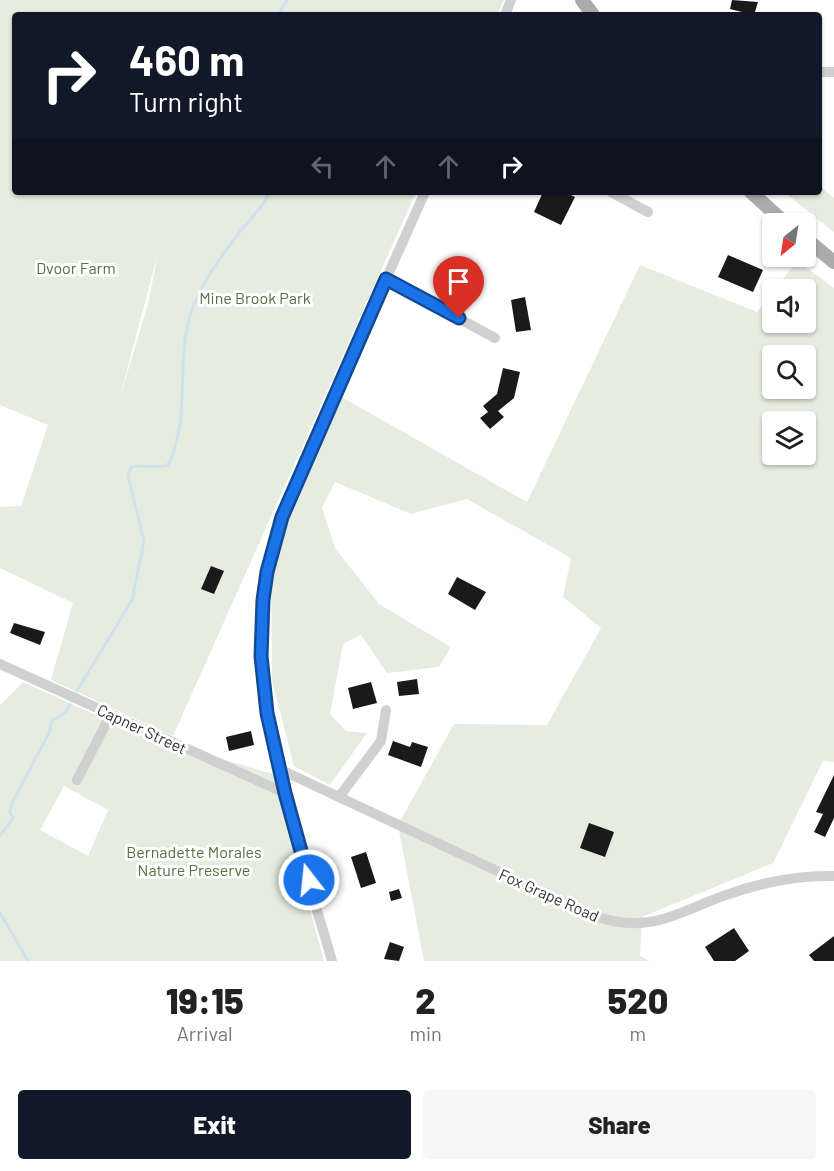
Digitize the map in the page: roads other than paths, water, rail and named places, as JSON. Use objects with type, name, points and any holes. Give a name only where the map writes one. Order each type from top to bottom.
[{"type":"main road","points":[[754,195],[774,213]]},
{"type":"main road","points":[[816,247],[834,262]]},
{"type":"street","points":[[332,961],[285,793],[267,713],[261,656],[267,572],[293,490],[424,195]]},
{"type":"street","points":[[617,195],[648,212]]},
{"type":"street","points":[[386,279],[495,338]]},
{"type":"street","name":"Capner Street","points":[[0,664],[285,793]]},
{"type":"street","points":[[339,797],[381,741],[386,710]]},
{"type":"street","points":[[77,780],[111,714]]},
{"type":"street","name":"Fox Grape Road","points":[[279,769],[589,914],[619,924],[632,925],[657,921],[728,895],[772,882],[834,876]]},
{"type":"waterway","points":[[280,12],[287,0]]},
{"type":"waterway","points":[[77,691],[132,600],[144,541],[128,476],[131,467],[168,465],[175,446],[182,409],[186,335],[194,304],[219,260],[268,195]]},
{"type":"waterway","points":[[0,836],[13,818],[10,812],[12,803],[49,733],[52,721],[66,712],[70,704]]},
{"type":"waterway","points":[[0,913],[28,961]]},
{"type":"park label","name":"Dvoor Farm","points":[[76,268]]},
{"type":"park label","name":"Mine Brook Park","points":[[255,298]]},
{"type":"park label","name":"Bernadette Morales Nature Preserve","points":[[194,861]]}]
